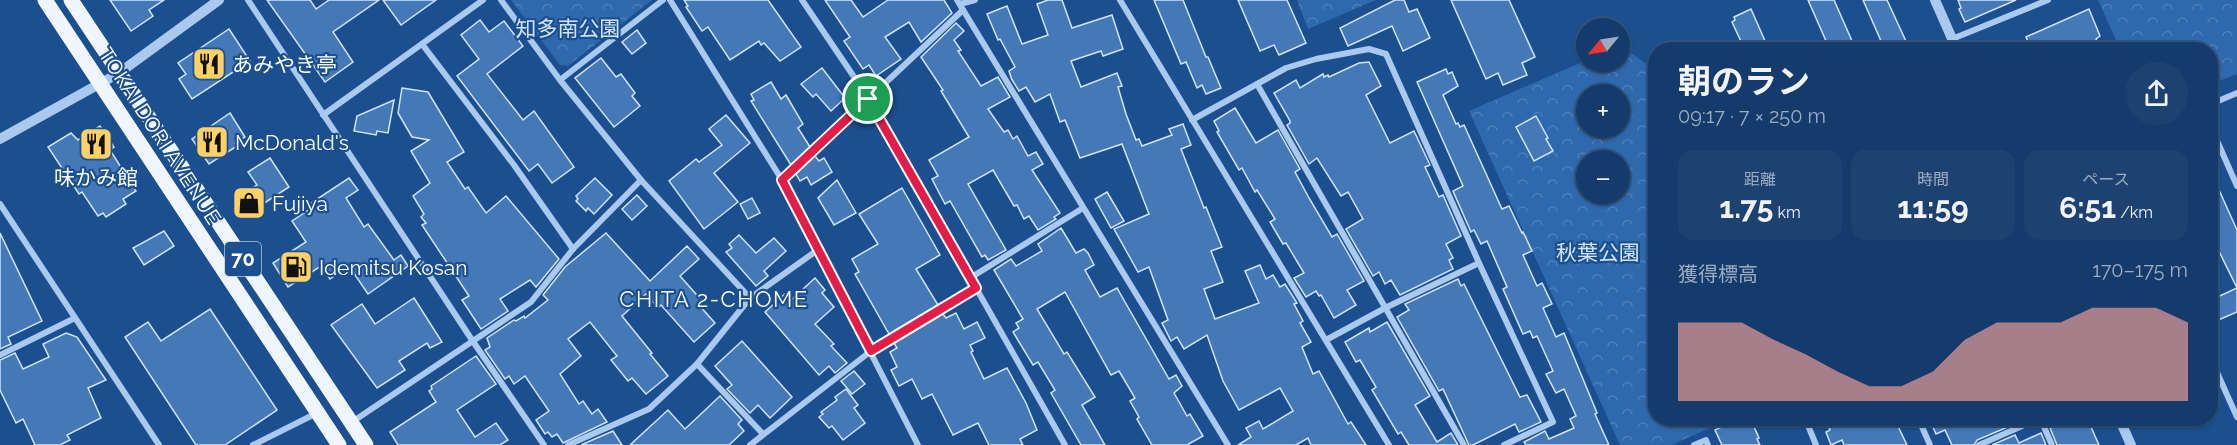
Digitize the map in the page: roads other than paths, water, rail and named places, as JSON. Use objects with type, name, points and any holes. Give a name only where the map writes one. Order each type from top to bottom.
[{"type":"main road","name":"TOKAI DORI AVENUE","points":[[45,0],[339,445]]},
{"type":"main road","name":"TOKAI DORI AVENUE","points":[[71,0],[366,445]]},
{"type":"street","points":[[0,139],[99,82],[119,73],[219,0]]},
{"type":"street","points":[[248,0],[544,445]]},
{"type":"street","points":[[323,114],[483,0]]},
{"type":"street","points":[[501,0],[560,80],[641,180],[750,298]]},
{"type":"street","points":[[560,80],[663,0]]},
{"type":"street","points":[[670,0],[782,180],[918,445]]},
{"type":"street","points":[[802,0],[868,99],[1065,445]]},
{"type":"street","points":[[782,180],[868,99],[960,5],[975,0]]},
{"type":"street","points":[[1120,0],[1389,445]]},
{"type":"street","points":[[1935,0],[1953,42]]},
{"type":"street","points":[[1952,39],[2048,0]]},
{"type":"street","points":[[960,5],[1228,445]]},
{"type":"street","points":[[422,44],[514,165],[573,249]]},
{"type":"street","points":[[1192,120],[1286,68],[1316,59],[1369,49],[1386,54],[1553,422],[1504,445]]},
{"type":"street","points":[[1257,84],[1387,307],[1464,445]]},
{"type":"street","points":[[2218,101],[2237,93]]},
{"type":"street","points":[[2218,143],[2237,186]]},
{"type":"street","points":[[352,422],[531,302],[573,249],[641,180]]},
{"type":"street","points":[[0,204],[159,445]]},
{"type":"street","points":[[970,278],[1083,208]]},
{"type":"street","points":[[568,445],[649,409],[697,364],[750,298],[819,249]]},
{"type":"street","points":[[1326,340],[1387,307],[1479,263]]},
{"type":"street","points":[[750,445],[871,351],[976,288]]},
{"type":"street","points":[[0,355],[75,318]]},
{"type":"street","points":[[697,364],[763,434]]},
{"type":"street","points":[[2218,375],[2237,417]]},
{"type":"street","points":[[253,445],[317,413]]},
{"type":"street","points":[[1808,426],[1816,445]]},
{"type":"street","points":[[1922,426],[1930,445]]},
{"type":"street","points":[[1979,445],[2022,426]]},
{"type":"street","points":[[2044,426],[2052,445]]},
{"type":"street","points":[[2123,426],[2131,445]]},
{"type":"street","points":[[1694,445],[1706,440],[1708,445]]},
{"type":"place","name":"あみやき亭","points":[[209,64]]},
{"type":"place","name":"McDonald's","points":[[212,142]]},
{"type":"place","name":"味かみ館","points":[[96,144]]},
{"type":"place","name":"Fujiya","points":[[249,203]]},
{"type":"place","name":"Idemitsu Kosan","points":[[296,267]]},
{"type":"district","name":"CHITA 2-CHOME","points":[[714,299]]},
{"type":"park label","name":"知多南公園","points":[[568,28]]},
{"type":"park label","name":"秋葉公園","points":[[1598,252]]}]
